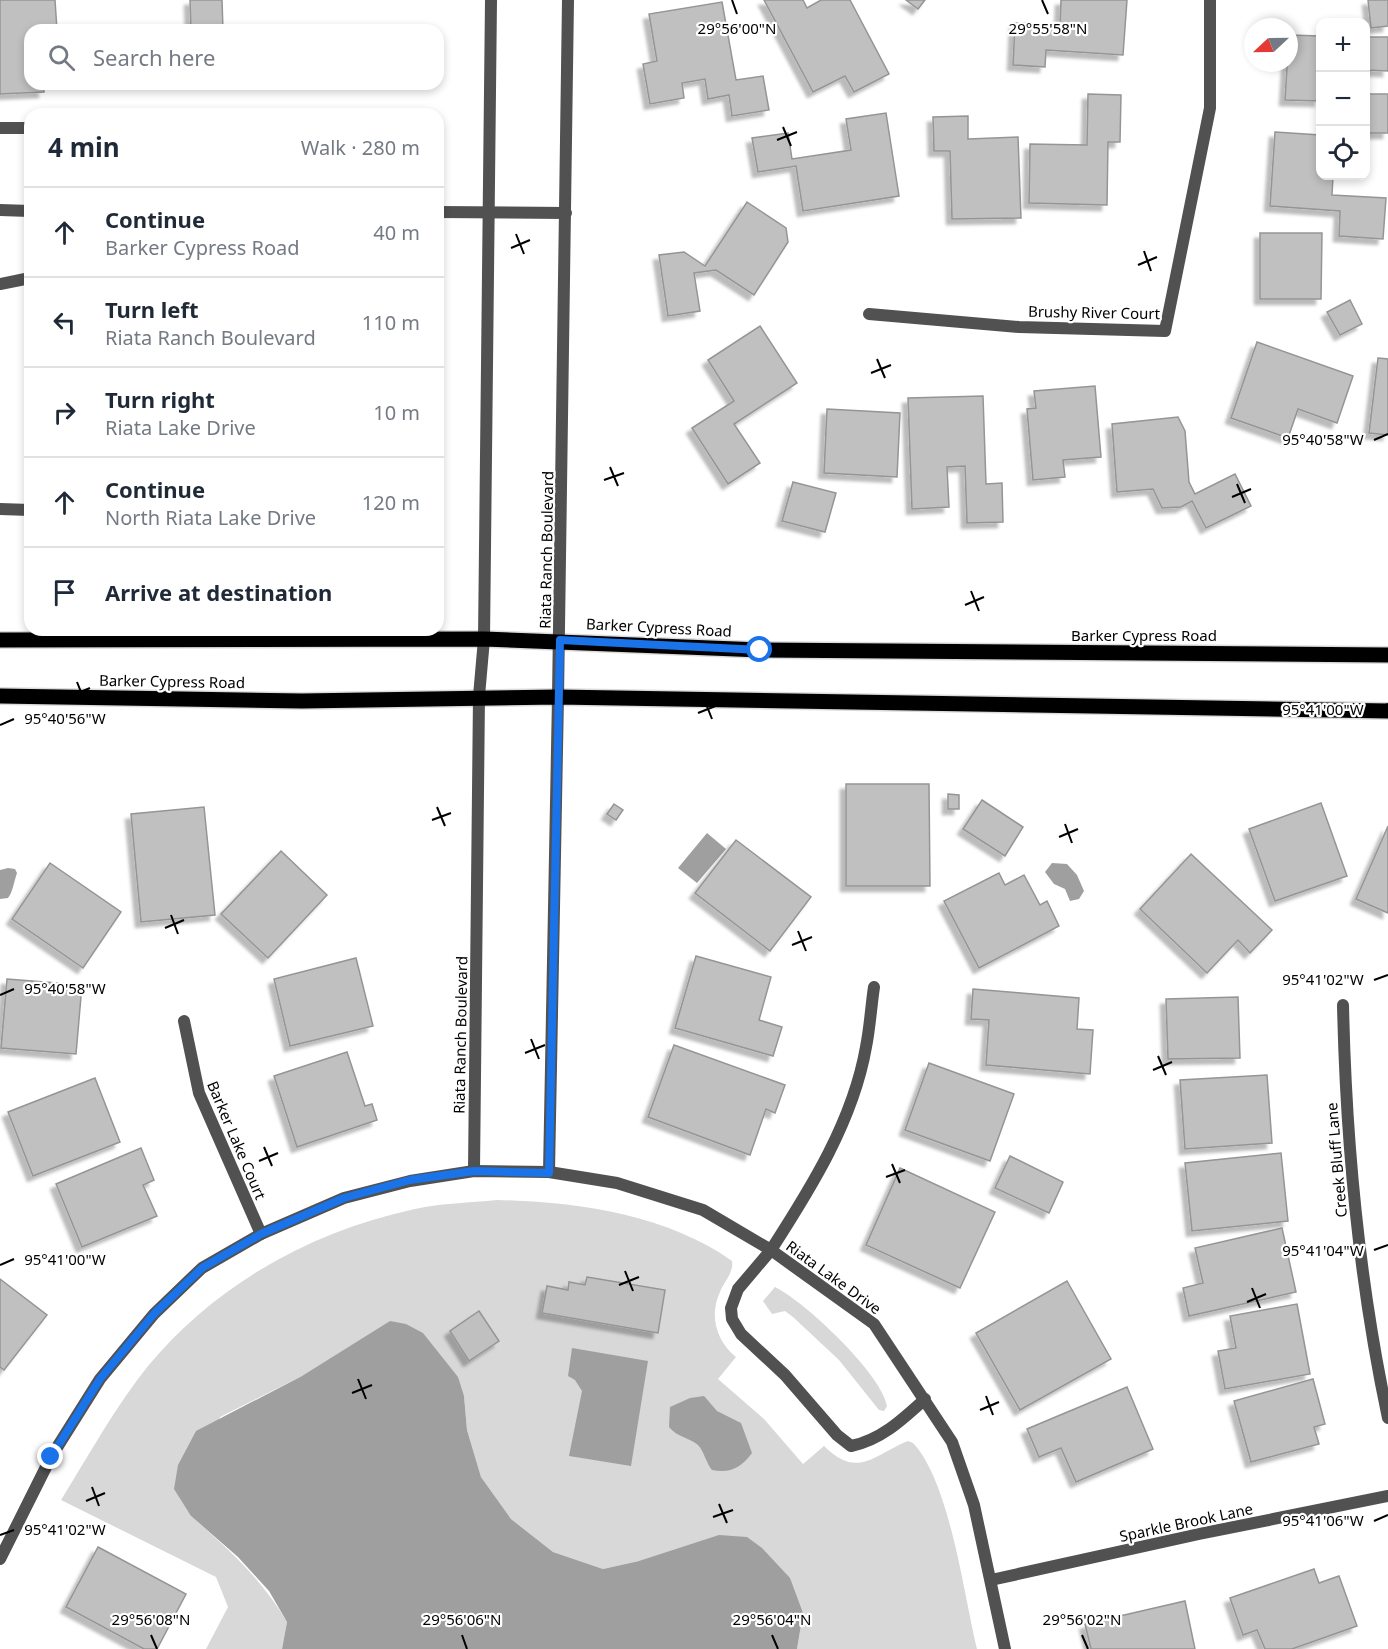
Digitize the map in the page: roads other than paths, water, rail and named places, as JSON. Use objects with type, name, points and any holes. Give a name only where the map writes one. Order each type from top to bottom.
[{"type":"main road","name":"Barker Cypress Road","points":[[0,640],[484,639],[560,640],[760,650],[1388,655]]},
{"type":"main road","name":"Barker Cypress Road","points":[[0,696],[302,701],[479,696],[1388,711]]},
{"type":"street","name":"Riata Ranch Boulevard","points":[[474,1171],[479,696],[484,639],[491,0]]},
{"type":"street","name":"Riata Ranch Boulevard","points":[[549,1173],[560,640],[568,0]]},
{"type":"street","name":"Brushy River Court","points":[[869,314],[1019,327],[1165,331],[1210,108],[1210,0]]},
{"type":"street","points":[[0,128],[24,128]]},
{"type":"street","points":[[0,210],[24,211]]},
{"type":"street","points":[[444,212],[566,213]]},
{"type":"street","points":[[0,284],[24,279]]},
{"type":"street","points":[[0,510],[24,510]]},
{"type":"street","points":[[873,987],[866,1049],[845,1118],[816,1179],[771,1250],[738,1289],[731,1308],[732,1320],[741,1334],[785,1376],[837,1435],[851,1446],[864,1443],[896,1425],[925,1399]]},
{"type":"street","name":"Creek Bluff Lane","points":[[1343,1005],[1345,1098],[1355,1214],[1373,1347],[1388,1418]]},
{"type":"street","name":"Barker Lake Court","points":[[184,1022],[199,1093],[261,1234]]},
{"type":"street","name":"Riata Lake Drive","points":[[0,1559],[51,1457],[100,1379],[154,1314],[202,1268],[261,1234],[344,1198],[410,1180],[474,1171],[509,1170],[549,1173],[617,1183],[702,1210],[771,1250],[874,1324],[952,1442],[974,1505],[1005,1649]]},
{"type":"street","name":"Sparkle Brook Lane","points":[[991,1580],[1199,1534],[1388,1496]]}]
